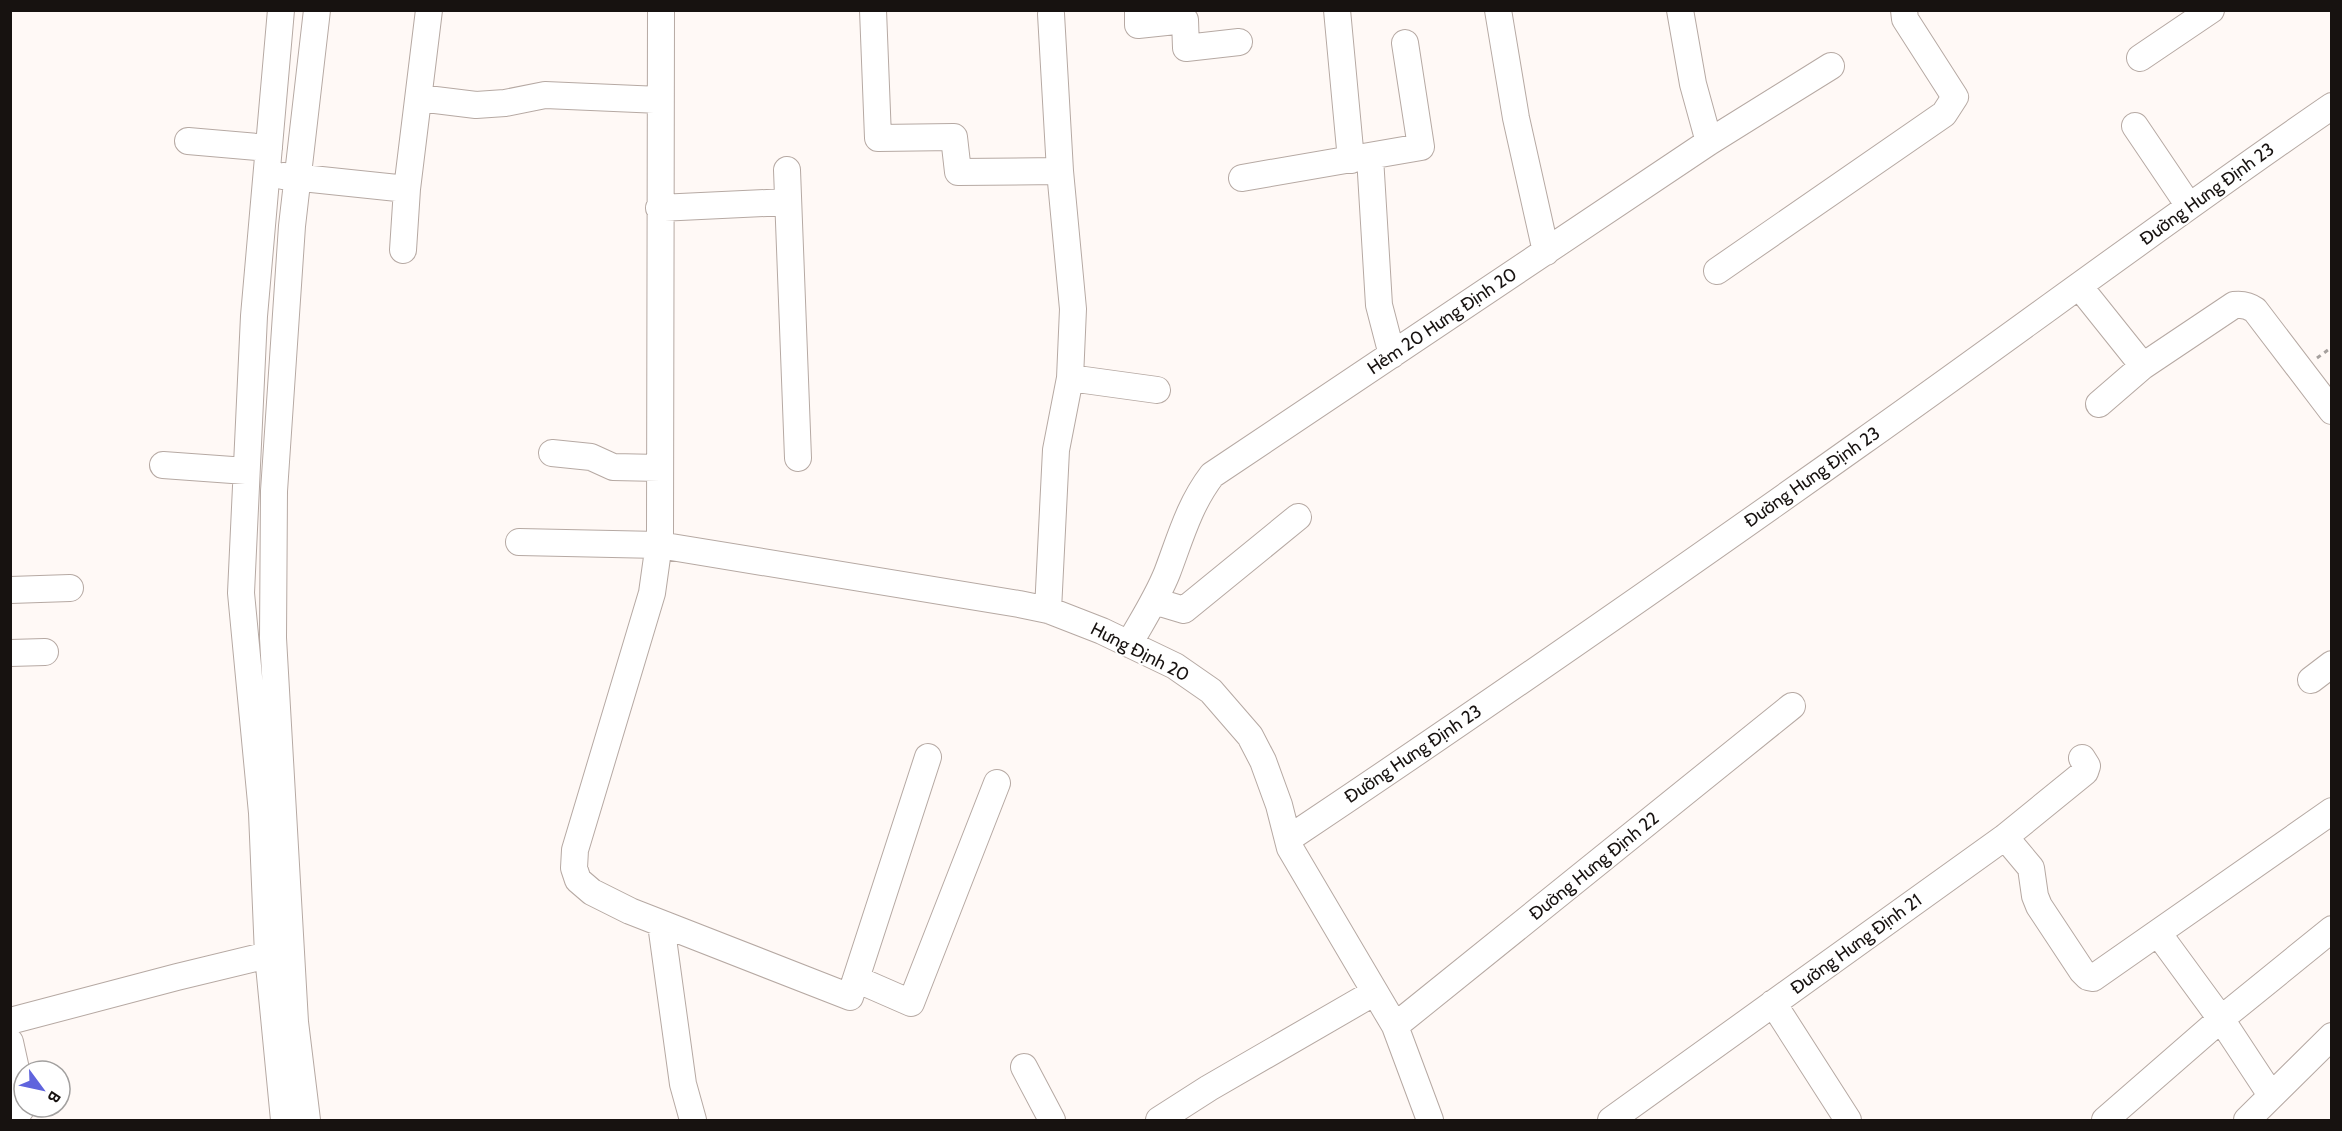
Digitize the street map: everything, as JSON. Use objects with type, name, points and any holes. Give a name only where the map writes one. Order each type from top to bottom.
[{"type":"street","points":[[281,10],[254,316],[241,593],[262,813],[268,956],[284,1120]]},
{"type":"street","points":[[307,1120],[295,1022],[273,638],[274,491],[292,226],[317,10]]},
{"type":"street","points":[[403,250],[429,10]]},
{"type":"street","points":[[660,10],[659,545],[652,593],[575,850],[574,868],[578,880],[592,892],[630,911],[850,997],[928,757]]},
{"type":"street","points":[[873,10],[878,138],[954,137],[958,172],[1060,171]]},
{"type":"street","points":[[1138,10],[1138,25],[1185,20],[1186,48],[1239,42]]},
{"type":"street","points":[[1337,10],[1360,158],[1379,305],[1392,355]]},
{"type":"street","points":[[1498,10],[1516,118],[1546,252]]},
{"type":"street","points":[[1680,10],[1693,84],[1709,142]]},
{"type":"street","points":[[1717,271],[1944,114],[1954,97],[1905,19],[1904,10]]},
{"type":"street","points":[[2140,58],[2211,10]]},
{"type":"street","points":[[1048,610],[1056,450],[1070,378],[1073,309],[1060,171],[1051,14]]},
{"type":"street","points":[[1242,178],[1421,147],[1405,44]]},
{"type":"street","name":"Hẻm 20 Hưng Định 20","points":[[1130,644],[1166,575],[1188,514],[1200,491],[1212,476],[1709,142],[1831,66]]},
{"type":"street","points":[[419,98],[476,105],[505,103],[545,95],[660,100]]},
{"type":"street","name":"Đường Hưng Định 23","points":[[1288,839],[1464,721],[1862,442],[2331,106]]},
{"type":"street","points":[[2135,126],[2189,206]]},
{"type":"street","points":[[188,141],[269,147]]},
{"type":"street","points":[[788,170],[787,202],[798,458]]},
{"type":"street","points":[[267,175],[408,189]]},
{"type":"street","points":[[659,208],[787,202]]},
{"type":"street","points":[[2079,286],[2143,366]]},
{"type":"street","points":[[2098,404],[2143,366],[2234,305],[2247,305],[2255,310],[2331,411]]},
{"type":"street","points":[[1070,378],[1157,390]]},
{"type":"street","points":[[552,453],[591,457],[613,466],[660,468]]},
{"type":"street","points":[[163,465],[246,471]]},
{"type":"street","points":[[1154,601],[1184,610],[1298,517]]},
{"type":"street","name":"Hưng Định 20","points":[[519,543],[659,545],[1019,604],[1048,610],[1130,644],[1175,666],[1211,691],[1250,736],[1263,761],[1279,805],[1290,848],[1395,1026],[1430,1120]]},
{"type":"street","points":[[10,590],[69,588]]},
{"type":"street","points":[[10,653],[45,652]]},
{"type":"street","points":[[2311,680],[2331,664]]},
{"type":"street","name":"Đường Hưng Định 22","points":[[1395,1026],[1792,706]]},
{"type":"street","name":"Đường Hưng Định 21","points":[[1611,1120],[2005,837],[2085,772],[2087,765],[2082,758]]},
{"type":"street","points":[[856,979],[911,1003],[997,783]]},
{"type":"street","points":[[2005,837],[2031,868],[2039,906],[2075,961],[2088,977],[2093,978],[2331,811]]},
{"type":"street","points":[[661,924],[683,1084],[693,1120]]},
{"type":"street","points":[[2105,1120],[2221,1019],[2331,929]]},
{"type":"street","points":[[2158,933],[2221,1019],[2271,1095]]},
{"type":"street","points":[[10,1021],[177,977],[268,956]]},
{"type":"street","points":[[1159,1120],[1209,1088],[1375,993]]},
{"type":"street","points":[[1773,1003],[1848,1120]]},
{"type":"street","points":[[2247,1120],[2331,1036]]},
{"type":"street","points":[[10,1042],[23,1101],[21,1109],[13,1120]]},
{"type":"street","points":[[1024,1067],[1052,1120]]}]
